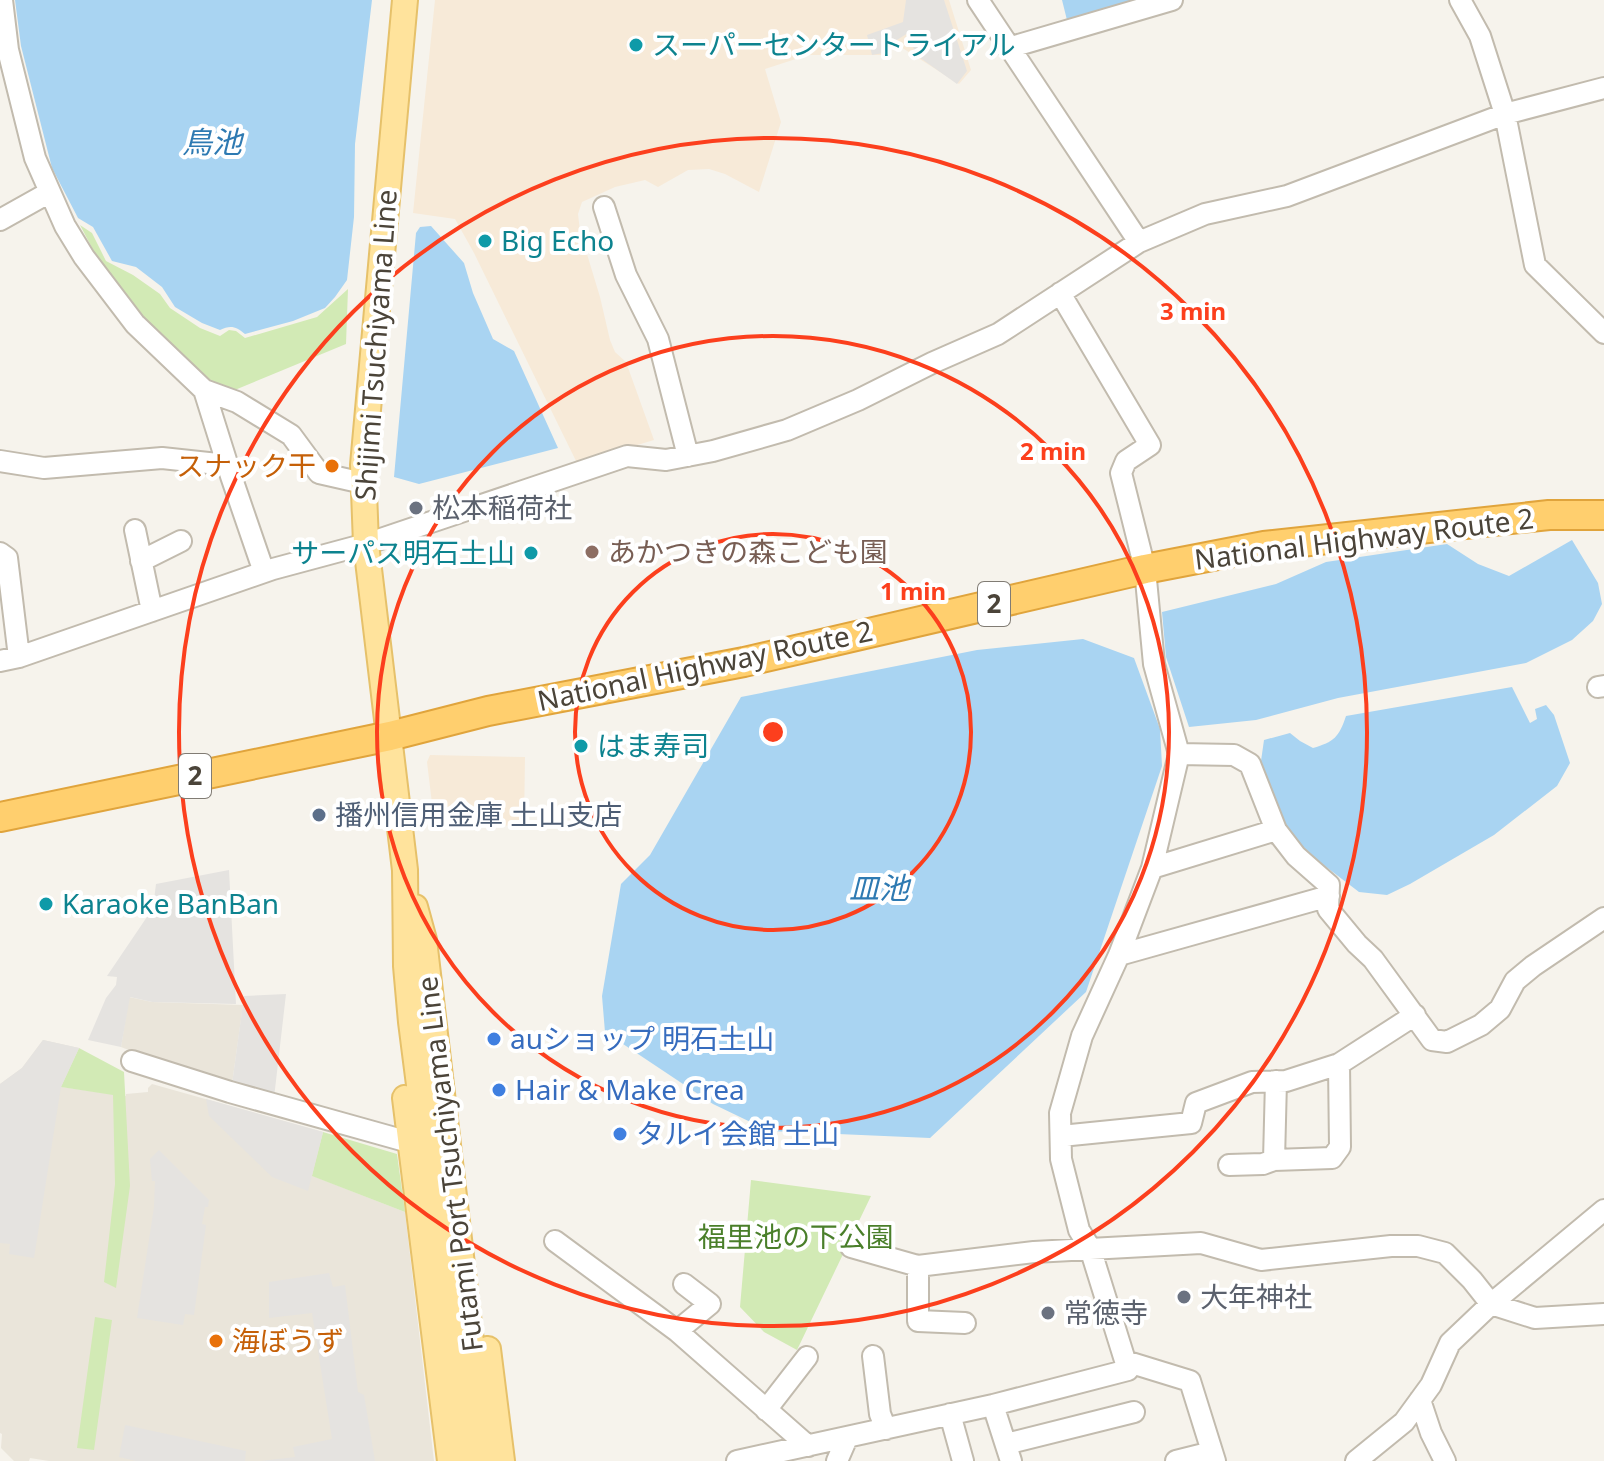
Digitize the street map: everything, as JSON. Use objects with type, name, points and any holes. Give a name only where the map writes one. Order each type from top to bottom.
[{"type":"highway","name":"National Highway Route 2","points":[[0,817],[390,736],[488,711],[744,662],[1145,569],[1264,546],[1549,515],[1604,515]]},
{"type":"main road","name":"Shijimi Tsuchiyama Line","points":[[390,736],[366,544],[363,465],[405,0]]},
{"type":"main road","name":"Futami Port Tsuchiyama Line","points":[[390,736],[405,870],[406,966],[411,1022],[467,1461]]},
{"type":"main road","name":"Futami Port Tsuchiyama Line","points":[[405,870],[424,940],[485,1461]]},
{"type":"main road","points":[[424,940],[441,995],[448,1035],[502,1461]]},
{"type":"main road","points":[[406,966],[398,1016],[409,1142],[450,1461]]},
{"type":"street","points":[[2,0],[8,50],[35,158],[65,226],[84,257],[135,324],[204,390],[237,402],[291,435],[319,473],[363,483]]},
{"type":"street","points":[[978,0],[1139,242]]},
{"type":"street","points":[[1008,48],[1172,0]]},
{"type":"street","points":[[1460,0],[1480,36],[1505,114],[1535,265],[1604,333]]},
{"type":"street","points":[[0,553],[7,558],[10,659],[264,572],[366,544],[627,456],[666,460],[713,451],[787,430],[998,334],[1139,242],[1205,214],[1287,196],[1505,114],[1604,88]]},
{"type":"street","points":[[0,220],[50,192]]},
{"type":"street","points":[[604,207],[626,275],[658,339],[688,456]]},
{"type":"street","points":[[737,1461],[993,1405],[1128,1370],[1090,1248],[1079,1230],[1061,1159],[1060,1113],[1082,1036],[1119,955],[1152,868],[1179,754],[1154,664],[1145,569],[1121,473],[1126,461],[1150,445],[1060,293]]},
{"type":"street","points":[[204,390],[264,572]]},
{"type":"street","points":[[0,461],[44,468],[162,458],[227,465]]},
{"type":"street","points":[[135,530],[152,611]]},
{"type":"street","points":[[141,561],[181,541]]},
{"type":"street","points":[[1179,754],[1234,755],[1250,764],[1276,830],[1296,856],[1329,885],[1328,909],[1373,959],[1432,1040],[1447,1042],[1481,1025],[1500,1009],[1515,981],[1604,918]]},
{"type":"street","points":[[1152,868],[1276,830]]},
{"type":"street","points":[[1119,955],[1329,896]]},
{"type":"street","points":[[1061,1136],[1191,1123],[1196,1103],[1252,1082],[1286,1081],[1339,1064],[1415,1015]]},
{"type":"street","points":[[132,1061],[409,1142]]},
{"type":"street","points":[[1229,1165],[1332,1158],[1340,1147],[1339,1064]]},
{"type":"street","points":[[1274,1160],[1276,1081]]},
{"type":"street","points":[[1356,1461],[1404,1422],[1431,1385],[1450,1343],[1491,1304],[1604,1210]]},
{"type":"street","points":[[555,1241],[677,1331],[808,1446]]},
{"type":"street","points":[[851,1247],[918,1266],[1034,1252],[1201,1243],[1261,1260],[1418,1246],[1445,1253],[1491,1304],[1535,1318],[1604,1314]]},
{"type":"street","points":[[918,1266],[918,1321],[965,1323]]},
{"type":"street","points":[[677,1331],[710,1304],[684,1284]]},
{"type":"street","points":[[873,1356],[880,1414],[886,1429]]},
{"type":"street","points":[[766,1410],[807,1357]]},
{"type":"street","points":[[1125,1361],[1190,1381],[1213,1456],[1176,1461]]},
{"type":"street","points":[[1420,1400],[1445,1461]]},
{"type":"street","points":[[993,1405],[1008,1453],[1134,1412]]},
{"type":"street","points":[[950,1414],[963,1461]]},
{"type":"street","points":[[837,1461],[847,1438]]},
{"type":"shaded area","points":[[435,0],[949,0],[971,70],[959,84],[893,42],[883,55],[808,55],[765,69],[781,122],[759,192],[709,169],[688,170],[658,187],[645,180],[615,187],[582,202],[578,214],[580,231],[610,340],[615,352],[626,362],[654,440],[577,463],[455,219],[413,213]]},
{"type":"shaded area","points":[[906,0],[944,0],[967,71],[957,84],[916,55],[908,33],[883,53],[872,55],[867,35],[903,22]]},
{"type":"shaded area","points":[[430,755],[525,757],[524,825],[435,828],[427,762]]},
{"type":"shaded area","points":[[229,870],[236,1004],[152,1002],[130,997],[121,1047],[88,1040],[106,998],[116,985],[117,977],[107,976],[153,908],[156,884]]},
{"type":"shaded area","points":[[286,994],[274,1098],[232,1084],[244,996]]},
{"type":"shaded area","points":[[129,997],[152,1002],[243,1005],[232,1084],[121,1047]]},
{"type":"shaded area","points":[[43,1040],[79,1048],[62,1087],[126,1096],[148,1092],[152,1084],[323,1132],[313,1176],[405,1212],[434,1461],[49,1461],[30,1458],[29,1461],[14,1461],[1,1448],[0,1084],[22,1068]]},
{"type":"shaded area","points":[[43,1040],[79,1048],[61,1087],[34,1258],[9,1254],[10,1244],[0,1243],[0,1084],[22,1068]]},
{"type":"shaded area","points":[[206,1099],[323,1132],[308,1191],[272,1177],[209,1116]]},
{"type":"shaded area","points":[[159,1150],[209,1200],[202,1224],[206,1225],[194,1315],[185,1314],[183,1325],[137,1318],[154,1207],[155,1181],[152,1181],[150,1159]]},
{"type":"shaded area","points":[[329,1273],[333,1287],[345,1285],[358,1392],[364,1395],[375,1461],[260,1461],[295,1457],[293,1447],[332,1439],[312,1313],[269,1318],[269,1282]]},
{"type":"shaded area","points":[[125,1425],[246,1451],[245,1461],[136,1461],[119,1457]]},
{"type":"green space","points":[[80,225],[92,233],[106,261],[160,294],[170,308],[200,328],[220,336],[229,330],[245,338],[317,317],[348,289],[346,344],[230,392],[206,387],[111,284]]},
{"type":"green space","points":[[79,1048],[124,1072],[130,1186],[116,1288],[104,1282],[115,1184],[113,1095],[61,1087]]},
{"type":"green space","points":[[323,1132],[397,1154],[405,1212],[312,1176]]},
{"type":"green space","name":"福里池の下公園","points":[[751,1180],[871,1196],[797,1350],[764,1332],[740,1307]]},
{"type":"green space","points":[[95,1317],[112,1320],[94,1450],[77,1448]]},
{"type":"water","name":"鳥池","points":[[15,0],[372,0],[355,144],[354,217],[347,280],[325,308],[293,321],[245,334],[233,327],[220,330],[175,307],[162,287],[136,267],[112,261],[93,227],[78,218],[52,168],[21,46]]},
{"type":"water","points":[[1062,0],[1148,0],[1067,20]]},
{"type":"water","points":[[431,226],[464,263],[493,339],[514,351],[558,448],[419,484],[394,477],[416,233],[420,227]]},
{"type":"water","points":[[1572,540],[1598,583],[1602,604],[1593,621],[1572,640],[1526,663],[1338,698],[1256,720],[1189,727],[1166,657],[1162,612],[1276,584],[1326,562],[1447,544],[1478,564],[1509,576]]},
{"type":"water","name":"皿池","points":[[1083,639],[1134,658],[1160,729],[1162,766],[1086,992],[930,1138],[769,1131],[713,1104],[605,1032],[602,996],[621,884],[650,855],[741,697],[977,650]]},
{"type":"water","points":[[1512,687],[1530,723],[1537,719],[1535,709],[1546,705],[1554,715],[1570,763],[1557,786],[1494,835],[1387,895],[1359,892],[1290,835],[1261,761],[1264,740],[1290,733],[1313,748],[1335,738],[1346,716]]},
{"type":"place","name":"スーパーセンタートライアル","points":[[636,45]]},
{"type":"place","name":"Big Echo","points":[[485,241]]},
{"type":"place","name":"スナック干","points":[[332,466]]},
{"type":"place","name":"松本稲荷社","points":[[416,508]]},
{"type":"place","name":"あかつきの森こども園","points":[[592,552]]},
{"type":"place","name":"サーパス明石土山","points":[[531,553]]},
{"type":"place","name":"はま寿司","points":[[581,746]]},
{"type":"place","name":"播州信用金庫 土山支店","points":[[319,815]]},
{"type":"place","name":"Karaoke BanBan","points":[[46,904]]},
{"type":"place","name":"auショップ 明石土山","points":[[494,1039]]},
{"type":"place","name":"Hair & Make Crea","points":[[499,1090]]},
{"type":"place","name":"タルイ会館 土山","points":[[620,1134]]},
{"type":"place","name":"大年神社","points":[[1184,1297]]},
{"type":"place","name":"常徳寺","points":[[1048,1313]]},
{"type":"place","name":"海ぼうず","points":[[216,1341]]}]
